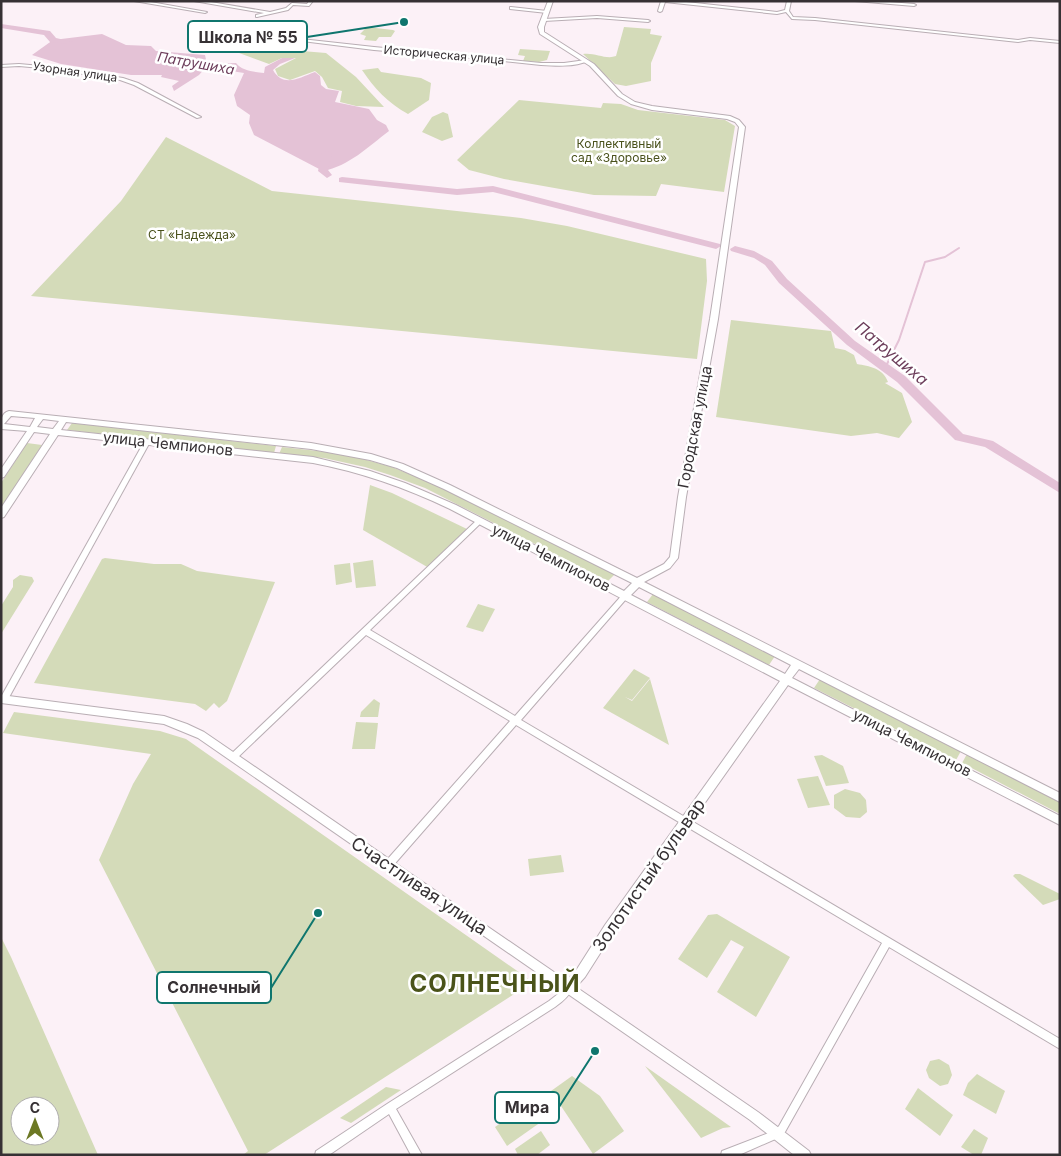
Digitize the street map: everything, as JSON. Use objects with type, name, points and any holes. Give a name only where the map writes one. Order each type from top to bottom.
[{"type":"street","points":[[136,1],[206,12]]},
{"type":"street","points":[[196,1],[271,13]]},
{"type":"street","points":[[218,5],[223,1]]},
{"type":"street","points":[[257,16],[287,9],[292,4],[308,5],[311,1]]},
{"type":"street","points":[[551,1],[544,20],[590,17],[648,21]]},
{"type":"street","points":[[660,11],[664,1],[762,12],[787,11]]},
{"type":"street","points":[[789,1],[787,11],[792,18],[1018,41],[1030,39],[1060,42]]},
{"type":"street","points":[[857,1],[914,3],[914,11]]},
{"type":"street","points":[[511,8],[547,12]]},
{"type":"street","name":"Городская улица","points":[[544,20],[541,31],[545,35],[597,69],[623,98],[652,108],[733,119],[740,123],[742,130],[702,392],[682,497],[674,558],[667,566],[646,576],[625,596]]},
{"type":"street","name":"Историческая улица","points":[[302,40],[398,52],[547,64],[574,64],[586,61]]},
{"type":"street","name":"Узорная улица","points":[[1,66],[19,65],[52,68],[121,78],[199,117]]},
{"type":"street","name":"улица Чемпионов","points":[[1060,798],[447,487],[379,459],[296,444],[9,413],[1,424],[56,432],[282,456],[342,465],[371,473],[420,491],[786,678],[1060,821]]},
{"type":"street","points":[[1,475],[41,416]]},
{"type":"street","points":[[1,515],[64,419]]},
{"type":"street","points":[[3,699],[147,442]]},
{"type":"street","points":[[233,757],[480,521]]},
{"type":"street","points":[[388,865],[625,596]]},
{"type":"street","points":[[365,631],[1060,1044]]},
{"type":"street","name":"Золотистый бульвар","points":[[320,1155],[390,1107],[561,997],[581,973],[609,929],[797,664]]},
{"type":"street","name":"Счастливая улица","points":[[3,699],[172,722],[201,735],[568,988],[805,1155]]},
{"type":"street","points":[[726,1155],[777,1134],[785,1125],[887,942]]},
{"type":"street","points":[[390,1107],[417,1155]]},
{"type":"green space","points":[[367,27],[395,31],[391,37],[379,37],[376,41],[364,40],[366,36],[360,34]]},
{"type":"green space","points":[[624,27],[651,29],[650,34],[662,36],[651,63],[651,81],[626,86],[615,84],[583,54],[616,56]]},
{"type":"green space","points":[[248,35],[253,43],[266,48],[326,53],[356,77],[384,107],[356,106],[340,102],[342,91],[328,88],[322,77],[315,71],[290,80],[278,76],[275,69],[296,58],[282,58],[269,64],[231,50]]},
{"type":"green space","points":[[520,49],[550,51],[547,60],[539,62],[523,61],[525,56],[518,55]]},
{"type":"green space","points":[[378,68],[381,72],[421,78],[431,83],[429,100],[408,114],[401,110],[382,95],[362,70]]},
{"type":"green space","name":"Коллективный сад «Здоровье»","points":[[519,100],[601,108],[603,103],[621,104],[638,110],[725,120],[735,126],[724,192],[661,184],[656,196],[594,195],[504,179],[469,170],[457,160]]},
{"type":"green space","points":[[443,112],[448,114],[453,137],[442,141],[422,132],[432,117]]},
{"type":"green space","name":"СТ «Надежда»","points":[[166,137],[272,191],[521,218],[567,226],[706,259],[707,281],[697,359],[31,296],[121,201]]},
{"type":"green space","points":[[731,320],[831,331],[835,348],[845,350],[854,355],[857,364],[879,371],[886,377],[888,382],[885,383],[902,393],[912,422],[899,438],[877,433],[851,436],[716,417]]},
{"type":"green space","points":[[72,423],[276,446],[274,453],[67,430]]},
{"type":"green space","points":[[27,443],[42,445],[1,508],[1,483]]},
{"type":"green space","points":[[282,447],[327,452],[392,467],[431,483],[615,574],[608,581],[425,488],[365,467],[324,458],[279,454]]},
{"type":"green space","points":[[370,485],[392,493],[467,529],[429,568],[363,530]]},
{"type":"green space","points":[[102,559],[154,564],[181,564],[197,571],[275,582],[227,701],[219,708],[214,703],[206,711],[195,704],[34,683]]},
{"type":"green space","points":[[373,560],[376,586],[356,588],[353,563]]},
{"type":"green space","points":[[350,563],[352,582],[336,585],[334,565]]},
{"type":"green space","points":[[20,575],[32,577],[34,581],[1,634],[1,606],[13,587],[13,580]]},
{"type":"green space","points":[[653,594],[775,656],[769,665],[647,602]]},
{"type":"green space","points":[[478,604],[495,609],[483,632],[466,627]]},
{"type":"green space","points":[[634,669],[650,678],[632,700],[625,697],[632,701],[650,679],[669,745],[603,708]]},
{"type":"green space","points":[[820,679],[961,751],[956,760],[814,688]]},
{"type":"green space","points":[[374,699],[380,703],[378,717],[360,717],[361,712]]},
{"type":"green space","points":[[14,712],[160,731],[186,739],[533,982],[264,1155],[243,1155],[248,1151],[99,860],[133,784],[151,754],[3,733]]},
{"type":"green space","points":[[356,722],[378,723],[375,749],[352,749]]},
{"type":"green space","points":[[967,754],[1060,802],[1060,814],[962,763]]},
{"type":"green space","points":[[822,755],[843,766],[849,783],[826,786],[814,756]]},
{"type":"green space","points":[[818,776],[830,805],[808,808],[797,779]]},
{"type":"green space","points":[[845,789],[860,793],[866,800],[867,812],[860,818],[846,817],[834,808],[834,795]]},
{"type":"green space","points":[[561,855],[564,872],[530,876],[528,859]]},
{"type":"green space","points":[[1020,874],[1060,894],[1060,899],[1043,905],[1013,876]]},
{"type":"green space","points":[[717,914],[790,957],[756,1017],[717,992],[744,947],[731,940],[707,978],[678,959],[708,915]]},
{"type":"green space","points":[[1,937],[11,957],[98,1155],[1,1155]]},
{"type":"green space","points":[[939,1059],[949,1065],[952,1075],[948,1084],[940,1086],[929,1078],[926,1070],[930,1061]]},
{"type":"green space","points":[[645,1066],[731,1127],[723,1128],[701,1138]]},
{"type":"green space","points":[[977,1074],[1005,1091],[996,1114],[963,1095],[968,1083]]},
{"type":"green space","points":[[572,1076],[600,1096],[624,1131],[593,1154],[551,1091]]},
{"type":"green space","points":[[386,1087],[401,1090],[351,1123],[340,1118]]},
{"type":"green space","points":[[918,1088],[953,1115],[940,1136],[905,1109]]},
{"type":"green space","points":[[529,1103],[541,1122],[507,1146],[495,1127]]},
{"type":"green space","points":[[974,1129],[988,1138],[981,1155],[974,1155],[961,1147]]},
{"type":"green space","points":[[541,1131],[550,1145],[537,1155],[518,1155],[515,1149]]},
{"type":"water","points":[[102,34],[126,45],[151,46],[156,51],[205,55],[207,64],[236,63],[245,69],[264,73],[265,67],[282,58],[295,58],[280,64],[273,70],[277,76],[282,79],[292,80],[315,72],[320,76],[321,85],[326,89],[339,91],[335,102],[369,109],[377,120],[386,125],[389,131],[350,160],[332,169],[323,171],[254,135],[249,123],[250,115],[237,106],[234,95],[244,73],[206,67],[199,75],[174,91],[172,86],[179,81],[161,77],[162,75],[131,75],[61,64],[32,55],[53,40]]},
{"type":"waterway","name":"Патрушиха","points":[[1,26],[47,33],[53,40],[69,42]]},
{"type":"waterway","name":"Патрушиха","points":[[327,153],[323,171],[327,175]]},
{"type":"waterway","name":"Патрушиха","points":[[342,180],[457,192],[493,189],[716,246]]},
{"type":"waterway","points":[[885,368],[899,340],[925,262],[945,257],[959,248]]},
{"type":"waterway","name":"Патрушиха","points":[[735,249],[751,253],[768,263],[783,281],[851,343],[901,379],[959,437],[989,444],[1060,489]]},
{"type":"place","name":"Школа № 55","points":[[404,22]]},
{"type":"place","name":"Солнечный","points":[[318,913]]},
{"type":"place","name":"Мира","points":[[595,1051]]},
{"type":"district","name":"СОЛНЕЧНЫЙ","points":[[495,984]]}]
